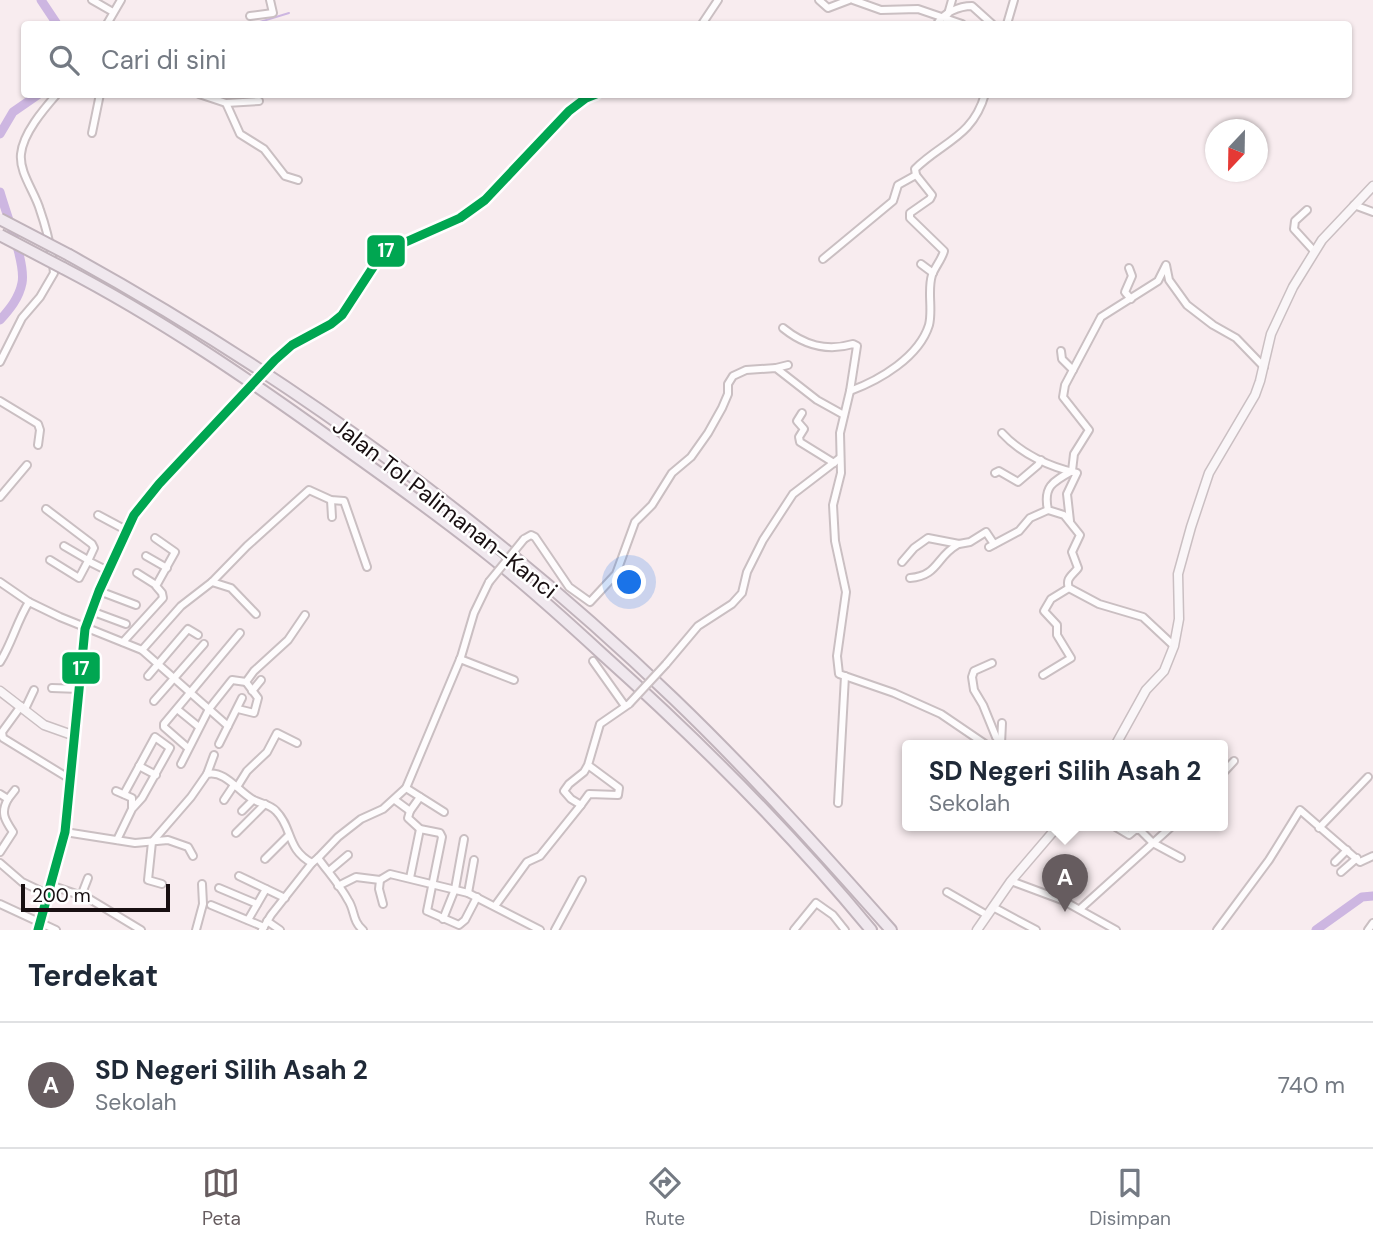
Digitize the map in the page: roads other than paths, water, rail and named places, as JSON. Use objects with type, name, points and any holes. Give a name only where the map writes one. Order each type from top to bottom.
[{"type":"highway","name":"Jalan Tol Palimanan–Kanci","points":[[0,219],[125,286],[261,371],[490,536],[673,697],[807,834],[891,930]]},
{"type":"highway","name":"Jalan Tol Palimanan–Kanci","points":[[0,235],[151,318],[255,385],[482,550],[552,608],[663,708],[792,839],[871,930]]},
{"type":"street","points":[[92,0],[113,12]]},
{"type":"street","points":[[109,21],[121,0]]},
{"type":"street","points":[[250,16],[273,13],[270,0]]},
{"type":"street","points":[[704,21],[718,0]]},
{"type":"street","points":[[819,0],[828,8],[851,0],[881,10],[918,9],[939,21],[963,6],[972,6],[989,21]]},
{"type":"street","points":[[948,14],[952,0]]},
{"type":"street","points":[[1008,21],[1014,0]]},
{"type":"street","points":[[0,362],[22,318],[46,288],[54,273],[41,211],[26,178],[21,159],[28,135],[54,98]]},
{"type":"street","points":[[92,133],[99,98]]},
{"type":"street","points":[[211,98],[226,103],[259,101]]},
{"type":"street","points":[[39,926],[65,832],[85,629],[99,591],[134,515],[159,484],[275,360],[292,345],[342,315],[383,252],[473,209],[569,111],[588,98]]},
{"type":"street","points":[[850,391],[868,385],[890,371],[919,344],[929,322],[933,273],[944,251],[909,218],[910,213],[932,195],[915,171],[971,123],[983,98]]},
{"type":"street","points":[[226,103],[240,134],[264,149],[285,176],[298,180]]},
{"type":"street","points":[[823,259],[893,201],[896,186],[916,175]]},
{"type":"street","points":[[1118,740],[1146,690],[1164,671],[1174,646],[1179,620],[1178,574],[1191,527],[1209,473],[1252,401],[1264,367],[1271,334],[1314,251],[1373,186]]},
{"type":"street","points":[[1354,205],[1373,212]]},
{"type":"street","points":[[1307,210],[1295,221],[1294,229],[1314,251]]},
{"type":"street","points":[[921,264],[933,273]]},
{"type":"street","points":[[1048,510],[1047,489],[1072,471],[1074,454],[1089,430],[1063,397],[1065,385],[1101,317],[1157,281],[1166,265],[1169,280],[1187,304],[1213,325],[1236,338],[1264,367]]},
{"type":"street","points":[[1129,268],[1132,276],[1125,292],[1131,299]]},
{"type":"street","points":[[1157,281],[1169,280]]},
{"type":"street","points":[[783,328],[813,345],[835,349],[855,345],[850,391],[840,433],[837,461],[841,473],[833,505],[833,520],[846,592],[837,656],[838,671],[845,677],[894,693],[941,714],[979,740]]},
{"type":"street","points":[[1061,351],[1062,359],[1073,370]]},
{"type":"street","points":[[264,926],[315,861],[345,831],[395,800],[406,788],[460,659],[474,613],[489,582],[524,539],[535,537],[568,586],[585,600],[591,601],[617,574],[635,523],[652,505],[672,473],[691,457],[708,433],[729,393],[728,384],[733,376],[746,370],[788,365]]},
{"type":"street","points":[[776,368],[817,400],[844,415]]},
{"type":"street","points":[[790,377],[797,370]]},
{"type":"street","points":[[0,401],[38,424],[38,445]]},
{"type":"street","points":[[802,413],[797,421],[804,429],[799,437],[800,442],[837,461]]},
{"type":"street","points":[[1002,433],[1009,441],[1041,460],[1078,474],[1067,494],[1070,521]]},
{"type":"street","points":[[995,473],[999,471],[1018,482],[1041,460]]},
{"type":"street","points":[[581,805],[564,791],[588,765],[600,724],[627,705],[698,626],[739,597],[762,540],[793,494],[837,461]]},
{"type":"street","points":[[0,497],[27,465]]},
{"type":"street","points":[[139,648],[304,493],[311,490],[331,500],[344,501],[367,566]]},
{"type":"street","points":[[331,500],[332,517]]},
{"type":"street","points":[[46,509],[94,545],[79,578],[50,560]]},
{"type":"street","points":[[910,578],[919,577],[935,569],[944,552],[959,544],[970,542],[986,532],[991,546],[1019,531],[1030,518],[1048,510],[1061,513],[1080,537],[1072,552],[1078,568],[1068,579],[1069,587]]},
{"type":"street","points":[[99,515],[127,530]]},
{"type":"street","points":[[155,538],[175,552],[156,585]]},
{"type":"street","points":[[902,562],[926,539],[959,544]]},
{"type":"street","points":[[64,546],[108,571]]},
{"type":"street","points":[[146,556],[167,568]]},
{"type":"street","points":[[123,642],[163,598],[156,585],[137,573]]},
{"type":"street","points":[[0,582],[29,602],[85,629],[139,648],[228,726]]},
{"type":"street","points":[[212,582],[231,588],[256,614]]},
{"type":"street","points":[[1069,587],[1099,604],[1143,617],[1174,646]]},
{"type":"street","points":[[1043,676],[1071,658],[1057,635],[1057,625],[1044,611],[1051,599],[1069,587]]},
{"type":"street","points":[[99,591],[136,605]]},
{"type":"street","points":[[0,662],[29,602]]},
{"type":"street","points":[[91,611],[127,624]]},
{"type":"street","points":[[246,682],[254,671],[288,640],[305,615]]},
{"type":"street","points":[[148,676],[188,629],[198,635]]},
{"type":"street","points":[[188,748],[163,726],[240,634]]},
{"type":"street","points":[[154,701],[204,645]]},
{"type":"street","points":[[478,666],[482,657]]},
{"type":"street","points":[[460,659],[514,680]]},
{"type":"street","points":[[593,661],[627,705]]},
{"type":"street","points":[[992,663],[974,671],[972,680],[974,690],[998,740]]},
{"type":"street","points":[[838,803],[845,677]]},
{"type":"street","points":[[181,764],[209,709],[232,680],[246,682],[258,701],[254,713],[238,709]]},
{"type":"street","points":[[252,691],[261,680]]},
{"type":"street","points":[[52,688],[80,689]]},
{"type":"street","points":[[34,690],[23,708],[2,732],[2,737],[70,779]]},
{"type":"street","points":[[0,691],[44,725],[75,736]]},
{"type":"street","points":[[219,744],[242,698]]},
{"type":"street","points":[[177,709],[199,727]]},
{"type":"street","points":[[1001,740],[1002,723]]},
{"type":"street","points":[[224,800],[251,766],[267,752],[276,733],[297,743]]},
{"type":"street","points":[[117,840],[132,809],[142,798],[170,748],[155,737],[124,794]]},
{"type":"street","points":[[162,884],[148,880],[152,842],[191,797],[206,774],[214,755]]},
{"type":"street","points":[[1228,768],[1234,761]]},
{"type":"street","points":[[495,906],[527,863],[540,856],[589,794],[615,796],[620,791],[588,765]]},
{"type":"street","points":[[139,766],[156,775]]},
{"type":"street","points":[[206,774],[216,774],[253,800],[275,808],[298,852],[329,871],[351,903],[355,921],[363,930]]},
{"type":"street","points":[[1319,828],[1368,777]]},
{"type":"street","points":[[406,788],[444,812]]},
{"type":"street","points":[[0,852],[13,832],[4,820],[4,806],[15,790]]},
{"type":"street","points":[[116,791],[132,798],[132,809]]},
{"type":"street","points":[[0,794],[8,799]]},
{"type":"street","points":[[420,797],[408,818],[420,829],[442,834],[426,909],[455,924],[463,923],[477,897]]},
{"type":"street","points":[[242,811],[253,800]]},
{"type":"street","points":[[395,800],[410,811]]},
{"type":"street","points":[[236,833],[265,804]]},
{"type":"street","points":[[1217,930],[1269,860],[1298,811],[1303,810],[1319,828],[1362,862],[1373,856]]},
{"type":"street","points":[[410,878],[420,829]]},
{"type":"street","points":[[977,930],[1011,881],[1054,831]]},
{"type":"street","points":[[1141,831],[1153,843],[1181,858]]},
{"type":"street","points":[[1080,909],[1166,831]]},
{"type":"street","points":[[65,832],[135,843],[168,840],[189,848],[193,856]]},
{"type":"street","points":[[265,859],[288,836]]},
{"type":"street","points":[[443,919],[455,889],[464,839]]},
{"type":"street","points":[[1335,862],[1347,850]]},
{"type":"street","points":[[329,871],[348,855]]},
{"type":"street","points":[[1340,872],[1357,858]]},
{"type":"street","points":[[468,893],[474,860]]},
{"type":"street","points":[[0,863],[22,882],[81,895],[141,930]]},
{"type":"street","points":[[338,886],[356,877],[380,880],[390,874],[433,883],[468,893],[540,930]]},
{"type":"street","points":[[239,876],[285,898]]},
{"type":"street","points":[[81,895],[88,878]]},
{"type":"street","points":[[380,880],[379,889],[383,904]]},
{"type":"street","points":[[555,930],[582,880]]},
{"type":"street","points":[[1011,881],[1080,909],[1116,930]]},
{"type":"street","points":[[196,930],[203,904],[202,884]]},
{"type":"street","points":[[219,888],[257,904]]},
{"type":"street","points":[[248,920],[266,889]]},
{"type":"street","points":[[947,892],[987,915]]},
{"type":"street","points":[[794,930],[816,903],[833,915],[845,930]]},
{"type":"street","points":[[0,914],[2,905],[39,926],[56,930]]},
{"type":"street","points":[[211,905],[280,930]]},
{"type":"street","points":[[993,907],[1036,930]]},
{"type":"street","points":[[1368,930],[1373,923]]},
{"type":"waterway","points":[[41,0],[55,21]]},
{"type":"waterway","points":[[263,21],[289,13]]},
{"type":"waterway","points":[[0,134],[13,112],[33,98]]},
{"type":"waterway","points":[[0,192],[22,274],[21,288],[0,320]]},
{"type":"waterway","points":[[1316,930],[1362,897],[1373,896]]},
{"type":"place","name":"SD Negeri Silih Asah 2","points":[[1065,912]]}]
